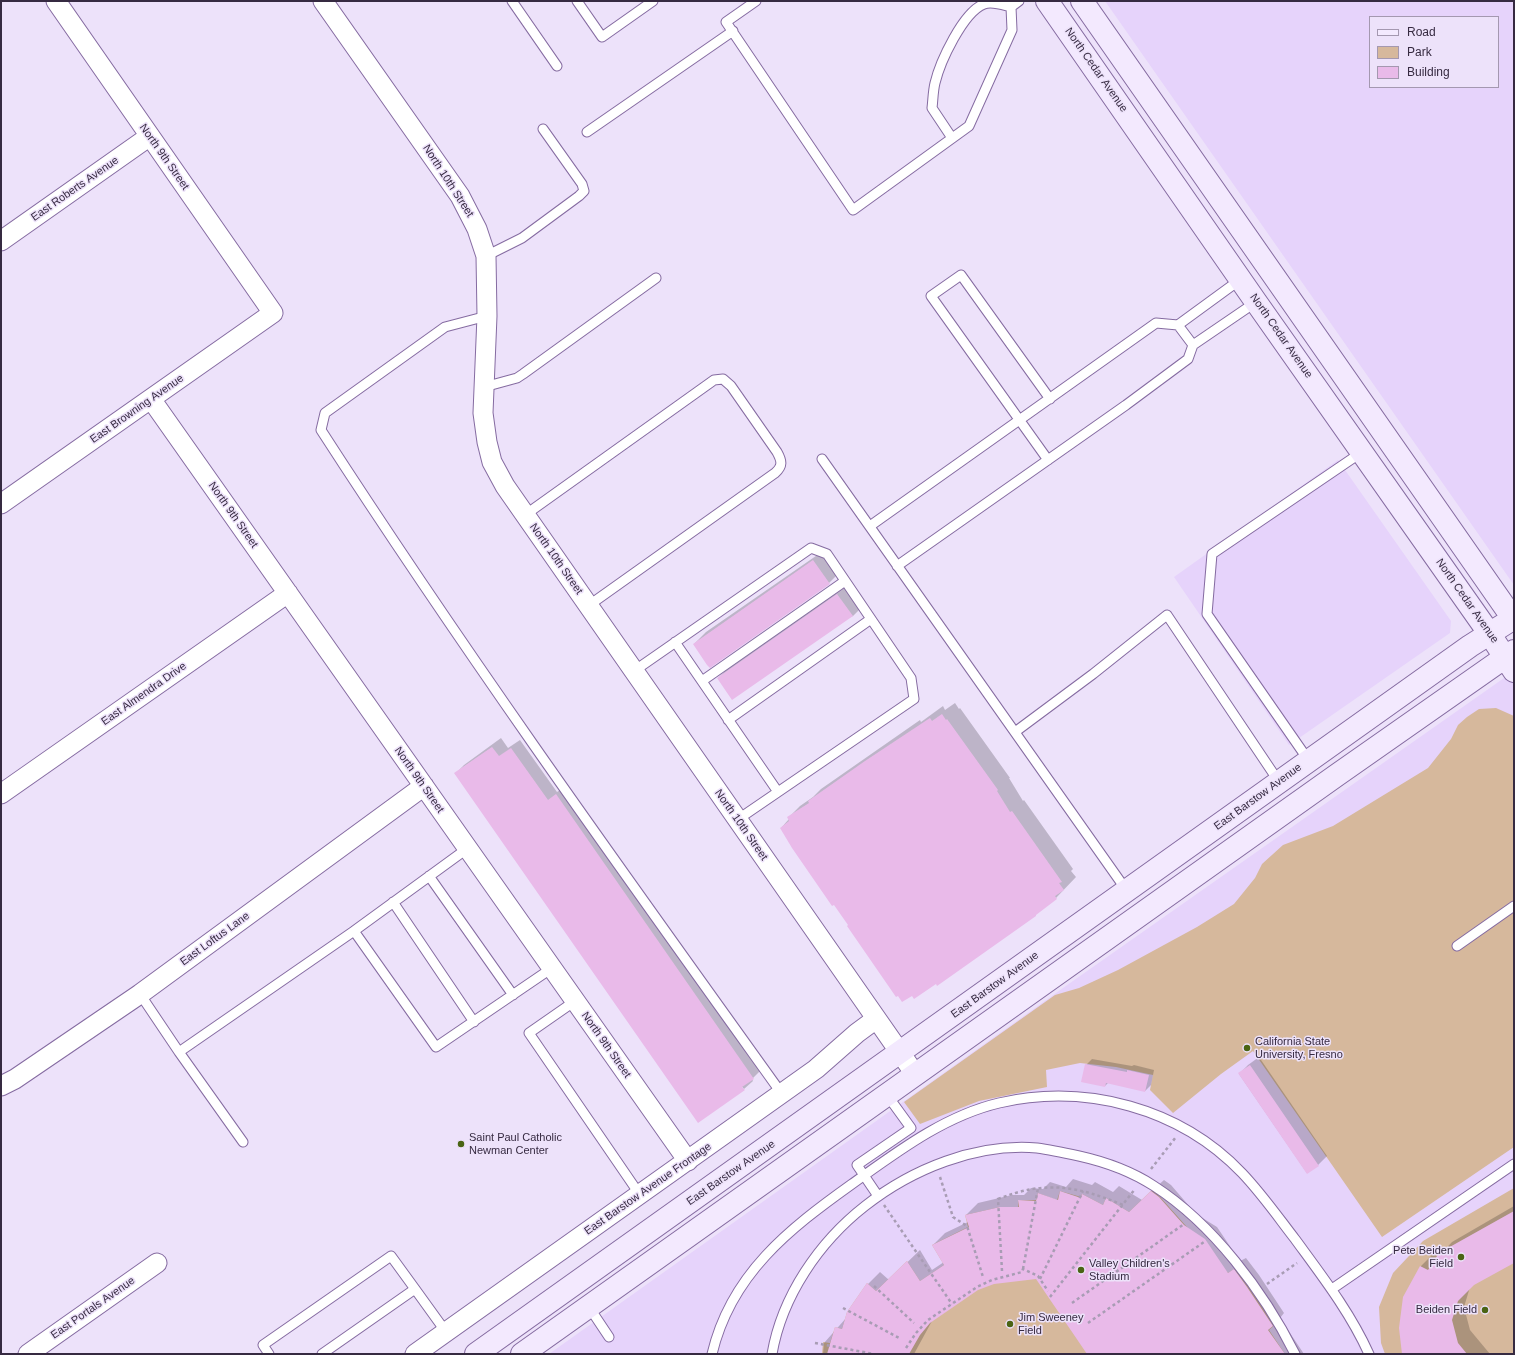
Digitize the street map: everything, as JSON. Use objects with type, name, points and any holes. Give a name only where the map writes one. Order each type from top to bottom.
[{"type":"main road","name":"North Cedar Avenue","points":[[1047,1],[1256,302],[1490,633],[1511,660]]},
{"type":"main road","points":[[1066,1],[1081,21],[1135,76]]},
{"type":"main road","points":[[1082,1],[1514,618]]},
{"type":"main road","name":"East Barstow Avenue","points":[[476,1354],[1279,782],[1490,633],[1514,618]]},
{"type":"main road","points":[[522,1354],[1424,713],[1511,660]]},
{"type":"street","name":"North 9th Street","points":[[56,1],[273,313]]},
{"type":"street","name":"North 10th Street","points":[[323,1],[460,196],[477,229],[486,256],[487,316],[483,413],[487,442],[492,462],[505,486],[915,1074]]},
{"type":"street","name":"East Roberts Avenue","points":[[1,241],[150,136]]},
{"type":"street","name":"East Browning Avenue","points":[[1,504],[273,313]]},
{"type":"street","name":"North 9th Street","points":[[151,399],[688,1161]]},
{"type":"street","name":"East Almendra Drive","points":[[1,794],[288,593]]},
{"type":"street","name":"East Loftus Lane","points":[[1,1086],[140,994],[424,786]]},
{"type":"street","name":"East Barstow Avenue Frontage","points":[[415,1354],[816,1070],[857,1033],[876,1019]]},
{"type":"street","name":"East Portals Avenue","points":[[28,1354],[157,1263]]},
{"type":"lane","points":[[512,1],[558,66]]},
{"type":"lane","points":[[577,1],[602,37],[653,1]]},
{"type":"lane","points":[[756,1],[726,22],[853,210],[969,126],[1012,30],[1011,7]]},
{"type":"lane","points":[[952,138],[932,108],[934,85],[941,63],[955,36],[974,10],[984,4],[991,3],[1011,7],[1019,1]]},
{"type":"lane","points":[[586,132],[732,31]]},
{"type":"lane","points":[[486,256],[522,238],[584,191],[582,184],[543,129]]},
{"type":"lane","points":[[1048,460],[931,296],[961,275],[1050,399]]},
{"type":"lane","points":[[484,387],[518,378],[656,278]]},
{"type":"lane","points":[[870,526],[1156,323],[1178,325],[1241,280]]},
{"type":"lane","points":[[897,566],[1188,359],[1193,345],[1256,302]]},
{"type":"lane","points":[[487,316],[445,327],[325,413],[321,430],[391,538],[528,738],[782,1094]]},
{"type":"lane","points":[[1178,325],[1193,345]]},
{"type":"lane","points":[[525,515],[714,380],[723,379],[731,386],[777,452],[782,463],[780,469],[588,606]]},
{"type":"lane","points":[[1309,761],[1207,614],[1212,554],[1362,452]]},
{"type":"lane","points":[[822,459],[1127,891]]},
{"type":"lane","points":[[634,671],[812,548],[827,554],[911,678],[914,699],[737,820]]},
{"type":"lane","points":[[702,682],[845,581]]},
{"type":"lane","points":[[1015,732],[1094,674],[1167,615],[1279,782]]},
{"type":"lane","points":[[728,720],[871,619]]},
{"type":"lane","points":[[675,642],[778,792]]},
{"type":"lane","points":[[179,1052],[354,931],[468,848]]},
{"type":"lane","points":[[429,876],[513,995]]},
{"type":"lane","points":[[393,902],[474,1022]]},
{"type":"lane","points":[[1457,946],[1514,906]]},
{"type":"lane","points":[[354,931],[436,1047],[552,968]]},
{"type":"lane","points":[[140,994],[243,1142]]},
{"type":"lane","points":[[575,1001],[529,1033],[640,1195]]},
{"type":"lane","points":[[878,1196],[857,1165],[911,1128],[887,1095]]},
{"type":"lane","points":[[712,1354],[723,1319],[763,1257],[802,1221],[864,1176],[932,1130],[963,1115],[998,1103],[1034,1097],[1074,1096],[1106,1100],[1143,1110],[1183,1127],[1224,1156],[1242,1173],[1263,1198],[1332,1289],[1352,1321],[1369,1354]]},
{"type":"lane","points":[[772,1354],[780,1323],[803,1274],[836,1231],[851,1217],[878,1196],[904,1180],[936,1165],[956,1158],[1010,1148],[1035,1148],[1059,1151],[1089,1158],[1108,1164],[1143,1180],[1166,1194],[1222,1245],[1257,1292],[1282,1330],[1295,1354]]},
{"type":"lane","points":[[1332,1289],[1514,1164]]},
{"type":"lane","points":[[269,1354],[263,1345],[391,1256],[446,1332]]},
{"type":"lane","points":[[322,1354],[415,1289]]},
{"type":"lane","points":[[588,1307],[609,1337]]},
{"type":"path","points":[[1050,1297],[1183,1127]]},
{"type":"path","points":[[936,1165],[953,1217],[967,1226],[983,1277]]},
{"type":"path","points":[[1002,1271],[998,1199],[1015,1193],[1038,1188],[1057,1187],[1083,1191],[1123,1205]]},
{"type":"path","points":[[906,1348],[916,1333],[928,1320],[977,1287],[992,1280],[1022,1272],[1038,1188]]},
{"type":"path","points":[[1040,1279],[1083,1191]]},
{"type":"path","points":[[878,1196],[952,1304]]},
{"type":"path","points":[[1072,1304],[1194,1218]]},
{"type":"path","points":[[1088,1323],[1213,1236]]},
{"type":"path","points":[[1257,1292],[1307,1256]]},
{"type":"path","points":[[1023,1269],[1030,1271],[1040,1279],[1048,1291]]},
{"type":"path","points":[[874,1286],[914,1323]]},
{"type":"path","points":[[843,1308],[901,1339]]},
{"type":"path","points":[[815,1343],[874,1354]]},
{"type":"shaded area","points":[[1105,1],[1514,1],[1514,585]]},
{"type":"shaded area","points":[[1338,460],[1451,621],[1450,633],[1289,745],[1174,577]]},
{"type":"shaded area","name":"California State University, Fresno","points":[[1514,671],[1514,1354],[549,1354],[1063,988]]},
{"type":"green space","points":[[1496,708],[1514,716],[1514,1147],[1382,1237],[1253,1051],[1221,1074],[1173,1113],[1150,1090],[1153,1075],[1116,1067],[1080,1063],[1046,1070],[1047,1087],[979,1101],[920,1124],[904,1102],[1055,995],[1079,988],[1118,970],[1197,927],[1234,904],[1255,878],[1262,864],[1283,845],[1333,826],[1428,768],[1451,739],[1458,725],[1467,717],[1479,709]]},
{"type":"green space","name":"Pete Beiden Field","points":[[1514,1188],[1514,1354],[1385,1354],[1381,1343],[1379,1307],[1393,1273],[1423,1241]]},
{"type":"green space","name":"Valley Children's Stadium","points":[[1153,1189],[1228,1273],[1236,1268],[1276,1324],[1269,1330],[1285,1354],[822,1354],[823,1342],[830,1343],[835,1327],[842,1329],[847,1312],[867,1283],[876,1291],[907,1261],[920,1281],[944,1265],[932,1245],[968,1227],[965,1215],[1000,1207],[1018,1207],[1018,1200],[1036,1200],[1038,1193],[1057,1200],[1060,1191],[1081,1197],[1082,1194],[1103,1205],[1106,1198],[1129,1212]]},
{"type":"building","points":[[813,560],[830,584],[710,668],[693,644]]},
{"type":"building","points":[[837,594],[853,616],[732,700],[717,678]]},
{"type":"building","points":[[942,714],[998,790],[997,791],[1010,812],[1012,811],[1062,882],[1059,883],[1064,890],[1055,896],[1057,899],[1036,916],[937,986],[936,984],[914,999],[912,996],[902,1002],[898,996],[896,997],[834,905],[832,906],[780,828],[789,821],[787,817],[809,803],[808,801],[930,718],[932,721]]},
{"type":"building","points":[[492,747],[499,756],[511,748],[548,800],[556,794],[754,1079],[742,1087],[745,1090],[698,1123],[454,773]]},
{"type":"building","points":[[1085,1064],[1127,1072],[1127,1070],[1149,1075],[1145,1092],[1106,1083],[1105,1087],[1081,1082]]},
{"type":"building","points":[[1250,1065],[1319,1166],[1307,1174],[1238,1073]]},
{"type":"building","name":"Valley Children's Stadium","points":[[1060,1191],[1081,1198],[1082,1194],[1103,1205],[1106,1198],[1129,1212],[1151,1191],[1159,1197],[1184,1225],[1205,1239],[1228,1273],[1234,1269],[1273,1326],[1268,1330],[1285,1354],[1087,1354],[1036,1279],[994,1284],[978,1290],[930,1323],[920,1335],[909,1354],[827,1354],[835,1327],[842,1329],[847,1312],[867,1283],[876,1291],[907,1261],[920,1281],[944,1265],[932,1245],[969,1227],[965,1215],[1000,1207],[1019,1207],[1018,1200],[1036,1201],[1038,1193],[1058,1200]]},
{"type":"building","points":[[1514,1211],[1514,1263],[1474,1285],[1458,1301],[1452,1320],[1458,1343],[1467,1354],[1402,1354],[1399,1328],[1403,1297],[1420,1266],[1428,1270],[1439,1253]]},
{"type":"place","name":"California State University, Fresno","points":[[1247,1048]]},
{"type":"place","name":"Saint Paul Catholic Newman Center","points":[[461,1144]]},
{"type":"place","name":"Pete Beiden Field","points":[[1461,1257]]},
{"type":"place","name":"Valley Children's Stadium","points":[[1081,1270]]},
{"type":"place","name":"Beiden Field","points":[[1485,1310]]},
{"type":"place","name":"Jim Sweeney Field","points":[[1010,1324]]}]
